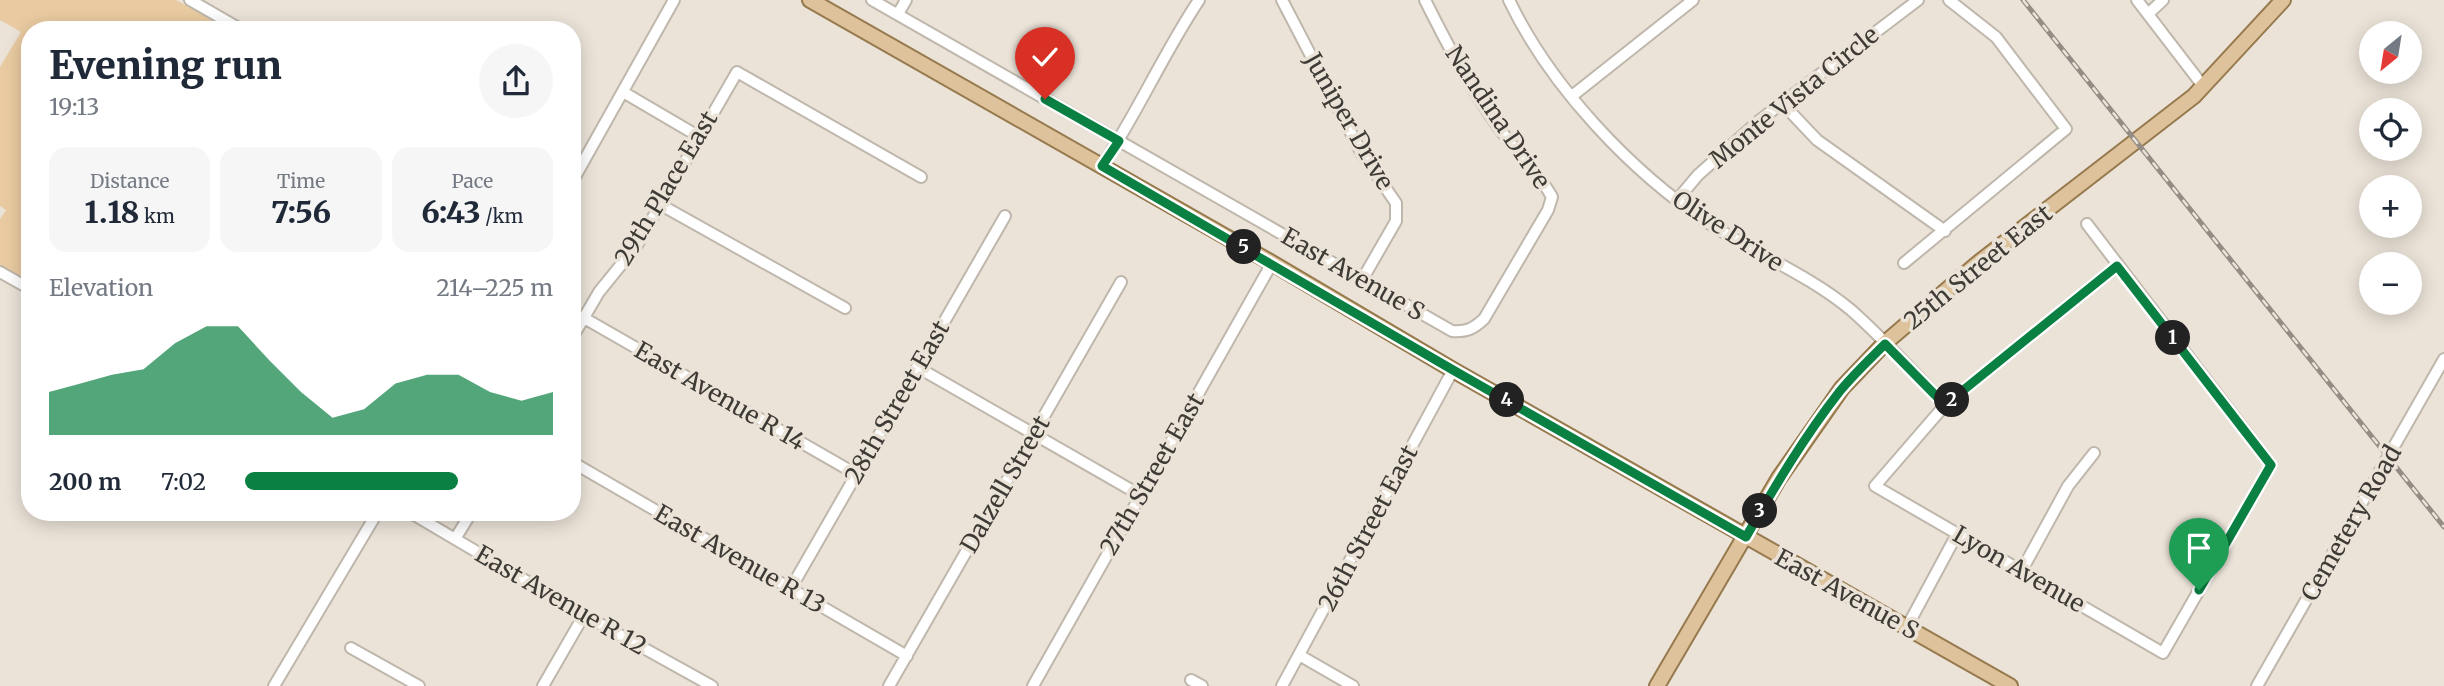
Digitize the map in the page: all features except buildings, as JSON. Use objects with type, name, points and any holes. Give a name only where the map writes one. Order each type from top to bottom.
[{"type":"main road","name":"East Avenue S","points":[[810,0],[2010,686]]},
{"type":"main road","name":"25th Street East","points":[[1657,686],[1779,478],[1842,388],[1885,344],[1977,264],[2183,105],[2283,0]]},
{"type":"street","points":[[190,0],[226,21]]},
{"type":"street","points":[[581,165],[674,0]]},
{"type":"street","name":"East Avenue S","points":[[872,0],[1452,331],[1471,330]]},
{"type":"street","points":[[898,14],[906,0]]},
{"type":"street","points":[[1102,166],[1119,141],[1172,40],[1199,0]]},
{"type":"street","name":"Juniper Drive","points":[[1283,0],[1362,154],[1396,203],[1396,221],[1362,280]]},
{"type":"street","name":"Nandina Drive","points":[[1425,0],[1475,93],[1528,167],[1543,180],[1552,197],[1548,209],[1483,319],[1471,330]]},
{"type":"street","name":"Olive Drive","points":[[1509,0],[1546,61],[1606,135],[1677,200],[1711,225],[1823,290],[1851,310],[1945,405]]},
{"type":"street","points":[[1572,96],[1693,0]]},
{"type":"street","name":"Monte Vista Circle","points":[[1677,200],[1720,153],[1781,102],[1918,0]]},
{"type":"street","points":[[1903,263],[2066,129],[1996,37],[1948,0]]},
{"type":"street","points":[[2137,0],[2203,86]]},
{"type":"street","points":[[2148,14],[2163,0]]},
{"type":"street","name":"29th Place East","points":[[581,323],[599,292],[638,244],[737,72],[921,177]]},
{"type":"street","points":[[622,92],[698,136]]},
{"type":"street","points":[[1781,102],[1817,140],[1945,231]]},
{"type":"street","points":[[661,205],[845,308]]},
{"type":"street","name":"28th Street East","points":[[791,588],[1005,216]]},
{"type":"street","points":[[1945,405],[2117,266],[2087,224]]},
{"type":"street","name":"27th Street East","points":[[1033,686],[1272,263]]},
{"type":"street","name":"Lyon Avenue","points":[[1945,405],[1875,486],[2163,653],[2271,465],[2117,266]]},
{"type":"street","points":[[0,272],[21,284]]},
{"type":"street","name":"Dalzell Street","points":[[890,686],[1121,282]]},
{"type":"street","name":"East Avenue R 14","points":[[584,318],[856,474]]},
{"type":"street","name":"Cemetery Road","points":[[2257,686],[2444,359]]},
{"type":"street","points":[[917,367],[1140,495]]},
{"type":"street","name":"26th Street East","points":[[1282,686],[1453,370]]},
{"type":"street","points":[[2022,570],[2068,486],[2095,453]]},
{"type":"street","name":"East Avenue R 13","points":[[581,467],[907,656]]},
{"type":"street","points":[[274,686],[372,521]]},
{"type":"street","name":"East Avenue R 12","points":[[425,521],[584,615],[712,686]]},
{"type":"street","points":[[455,539],[466,521]]},
{"type":"street","points":[[1907,627],[1957,534]]},
{"type":"street","points":[[542,686],[584,615]]},
{"type":"street","points":[[351,648],[419,686]]},
{"type":"street","points":[[1299,655],[1353,686]]},
{"type":"street","points":[[1191,680],[1202,686]]},
{"type":"shaded area","points":[[0,0],[176,0],[214,21],[21,21],[21,32],[0,20]]},
{"type":"shaded area","points":[[21,32],[21,279],[0,266],[0,219],[6,210],[0,206],[0,67]]},
{"type":"railway","points":[[2023,0],[2444,527]]},
{"type":"route","points":[[1045,99],[1119,141],[1102,166],[1746,537],[1779,478],[1809,433],[1842,388],[1885,344],[1945,405],[2117,266],[2271,465],[2199,590]]}]
